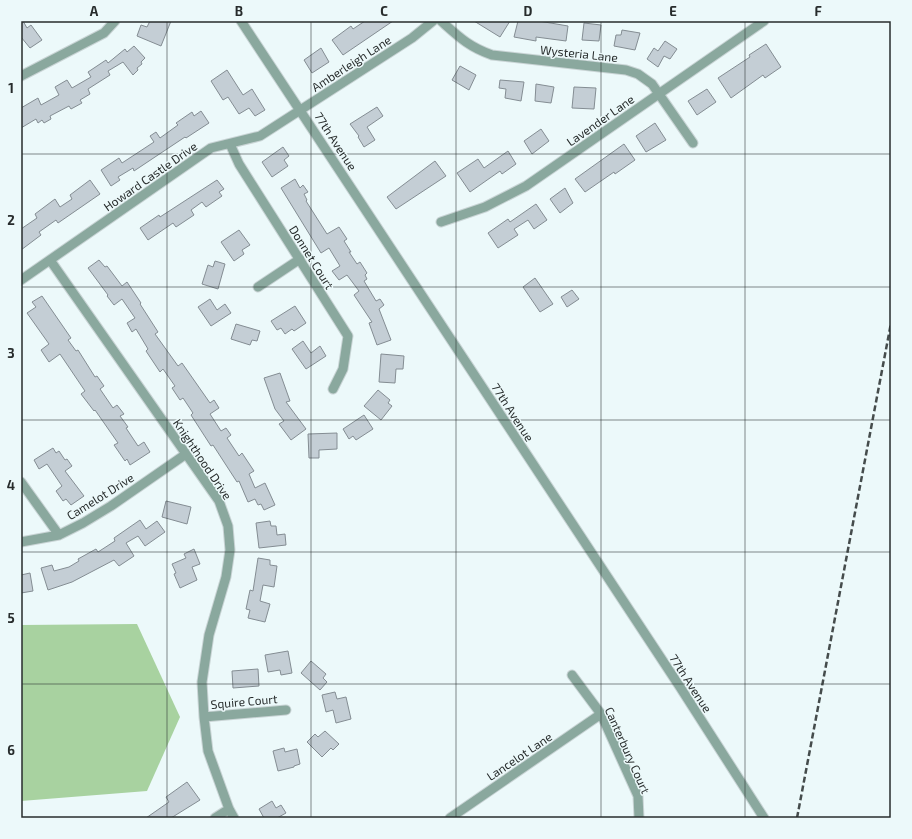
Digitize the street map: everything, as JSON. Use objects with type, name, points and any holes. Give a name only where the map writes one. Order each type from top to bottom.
[{"type":"street","points":[[21,76],[104,33],[115,21]]},
{"type":"street","name":"77th Avenue","points":[[241,21],[680,687],[764,818]]},
{"type":"street","name":"Amberleigh Lane","points":[[301,110],[412,38],[432,21]]},
{"type":"street","name":"Wysteria Lane","points":[[441,21],[457,36],[475,49],[492,55],[626,70],[638,74],[652,84],[693,142]]},
{"type":"street","name":"Lavender Lane","points":[[441,222],[485,207],[513,193],[764,21]]},
{"type":"street","name":"Howard Castle Drive","points":[[21,280],[211,148],[260,136],[301,110]]},
{"type":"street","name":"Donnet Court","points":[[230,144],[239,164],[348,336],[343,368],[333,389]]},
{"type":"street","points":[[258,287],[300,259]]},
{"type":"street","name":"Knighthood Drive","points":[[50,260],[219,501],[228,526],[230,550],[226,577],[209,635],[202,682],[208,751],[228,809],[234,818]]},
{"type":"street","name":"Camelot Drive","points":[[21,542],[59,535],[83,523],[111,506],[186,454]]},
{"type":"street","points":[[21,482],[59,535]]},
{"type":"street","name":"Canterbury Court","points":[[572,675],[601,714],[638,796],[639,818]]},
{"type":"street","name":"Squire Court","points":[[204,717],[286,710]]},
{"type":"street","name":"Lancelot Lane","points":[[450,818],[601,714]]},
{"type":"street","points":[[215,818],[228,809]]},
{"type":"green space","points":[[137,624],[180,717],[147,791],[21,801],[21,625]]},
{"type":"building","points":[[21,21],[23,21],[27,28],[31,25],[42,40],[30,48],[21,37]]},
{"type":"building","points":[[150,21],[171,21],[161,46],[137,36],[141,25],[147,27]]},
{"type":"building","points":[[365,21],[393,21],[343,55],[332,40],[351,26],[353,29]]},
{"type":"building","points":[[474,21],[510,21],[500,37]]},
{"type":"building","points":[[518,21],[539,21],[568,26],[566,41],[536,37],[536,41],[514,37]]},
{"type":"building","points":[[584,23],[601,25],[599,41],[582,40]]},
{"type":"building","points":[[622,30],[640,33],[635,50],[614,46],[616,35],[621,35]]},
{"type":"building","points":[[665,41],[677,49],[670,59],[664,56],[658,67],[647,59],[654,48],[658,51]]},
{"type":"building","points":[[766,44],[781,67],[765,78],[763,75],[731,98],[718,78],[750,57],[749,55]]},
{"type":"building","points":[[134,46],[145,58],[141,62],[142,64],[137,68],[138,70],[133,75],[123,62],[108,71],[110,75],[88,89],[90,94],[80,100],[82,103],[71,109],[69,106],[50,116],[51,119],[44,123],[42,120],[38,123],[36,119],[21,128],[21,108],[38,98],[41,105],[59,95],[55,87],[67,80],[72,88],[91,77],[88,72],[106,60],[108,63],[125,49],[127,52]]},
{"type":"building","points":[[321,48],[329,62],[312,73],[304,60]]},
{"type":"building","points":[[460,66],[476,75],[469,90],[452,80]]},
{"type":"building","points":[[227,70],[243,95],[252,89],[265,110],[255,116],[249,108],[239,114],[228,97],[223,100],[211,81]]},
{"type":"building","points":[[500,80],[524,82],[521,101],[505,98],[506,89],[499,88]]},
{"type":"building","points":[[536,84],[554,87],[551,103],[535,101]]},
{"type":"building","points":[[574,87],[596,88],[594,109],[572,108]]},
{"type":"building","points":[[707,89],[716,102],[697,115],[688,101]]},
{"type":"building","points":[[377,107],[383,116],[367,127],[375,140],[364,147],[358,137],[359,136],[350,124]]},
{"type":"building","points":[[201,111],[209,123],[134,171],[133,168],[118,177],[120,180],[111,186],[101,170],[119,158],[122,163],[154,142],[150,136],[156,132],[160,138],[178,125],[176,123],[192,112],[194,116]]},
{"type":"building","points":[[655,123],[666,140],[646,152],[636,136]]},
{"type":"building","points":[[541,129],[549,141],[532,154],[524,141]]},
{"type":"building","points":[[624,144],[635,160],[615,174],[614,172],[585,192],[575,179]]},
{"type":"building","points":[[283,147],[289,156],[284,160],[288,166],[272,177],[262,162]]},
{"type":"building","points":[[508,151],[516,164],[502,174],[500,171],[470,192],[457,173],[478,159],[484,168]]},
{"type":"building","points":[[435,161],[446,176],[396,209],[387,197]]},
{"type":"building","points":[[295,179],[300,188],[303,185],[308,192],[304,194],[307,200],[306,201],[327,234],[339,227],[347,239],[344,241],[351,252],[349,252],[357,264],[360,262],[367,273],[365,275],[367,279],[364,281],[376,301],[380,299],[384,305],[379,309],[391,340],[377,345],[369,323],[372,322],[354,295],[359,291],[347,275],[339,280],[332,271],[340,266],[329,248],[321,253],[281,188]]},
{"type":"building","points":[[90,180],[100,194],[58,223],[56,220],[39,232],[41,235],[21,250],[21,229],[37,218],[35,214],[55,199],[60,207],[72,199],[70,195]]},
{"type":"building","points":[[217,180],[224,189],[219,192],[222,196],[206,207],[202,202],[191,210],[194,215],[176,227],[173,223],[148,240],[140,228],[159,215],[160,217]]},
{"type":"building","points":[[565,188],[573,203],[560,213],[550,199]]},
{"type":"building","points":[[536,204],[547,220],[534,229],[528,220],[514,229],[518,235],[498,248],[488,233],[508,219],[510,222]]},
{"type":"building","points":[[239,230],[250,245],[242,250],[244,254],[234,261],[221,242]]},
{"type":"building","points":[[99,260],[105,267],[107,266],[122,286],[127,282],[158,332],[155,334],[178,366],[182,363],[210,403],[214,400],[219,408],[210,414],[221,431],[226,428],[231,435],[227,438],[239,456],[242,453],[254,471],[249,474],[255,488],[265,483],[275,505],[264,510],[261,504],[258,505],[255,499],[248,502],[239,481],[237,482],[213,445],[211,446],[191,415],[193,413],[183,398],[180,400],[172,388],[175,386],[163,369],[160,372],[146,351],[148,349],[136,329],[132,332],[127,323],[135,318],[122,299],[114,305],[88,268]]},
{"type":"building","points":[[215,261],[225,264],[218,289],[202,284],[208,265],[213,267]]},
{"type":"building","points":[[535,278],[553,304],[540,312],[523,287]]},
{"type":"building","points":[[572,290],[579,299],[567,307],[561,297]]},
{"type":"building","points":[[42,296],[71,338],[68,340],[76,351],[78,350],[95,377],[97,376],[104,386],[100,389],[113,408],[117,405],[124,414],[120,416],[128,427],[126,428],[138,446],[144,442],[150,452],[130,465],[127,459],[125,461],[114,445],[118,443],[95,410],[94,411],[81,394],[85,391],[60,354],[49,362],[41,350],[49,344],[27,313],[36,307],[32,302]]},
{"type":"building","points":[[210,299],[217,310],[225,304],[231,313],[211,326],[198,307]]},
{"type":"building","points":[[295,306],[306,323],[294,331],[292,329],[285,334],[281,328],[277,330],[271,321]]},
{"type":"building","points":[[236,324],[260,331],[257,341],[252,340],[250,345],[231,339]]},
{"type":"building","points":[[303,341],[311,353],[320,346],[326,356],[306,369],[292,349]]},
{"type":"building","points":[[381,354],[404,356],[403,369],[396,369],[395,383],[379,382]]},
{"type":"building","points":[[280,373],[290,401],[286,402],[306,429],[291,440],[279,424],[284,421],[275,409],[264,378]]},
{"type":"building","points":[[378,390],[390,400],[388,403],[392,406],[381,420],[364,406]]},
{"type":"building","points":[[364,415],[373,429],[356,440],[353,436],[349,439],[343,429]]},
{"type":"building","points":[[337,433],[337,449],[319,450],[319,458],[309,458],[308,434]]},
{"type":"building","points":[[53,448],[56,453],[59,451],[65,460],[67,459],[72,466],[65,471],[84,496],[71,505],[66,499],[63,501],[56,491],[62,486],[47,464],[39,469],[34,460]]},
{"type":"building","points":[[166,501],[191,507],[187,524],[162,517]]},
{"type":"building","points":[[140,520],[146,529],[157,521],[165,532],[145,546],[138,536],[126,543],[134,556],[119,566],[114,560],[72,582],[48,590],[41,568],[52,565],[54,571],[69,567],[79,561],[78,559],[96,549],[98,552],[115,541],[114,538]]},
{"type":"building","points":[[270,521],[271,526],[276,526],[277,535],[285,534],[286,545],[259,548],[256,523]]},
{"type":"building","points":[[194,549],[200,564],[192,567],[197,580],[180,588],[174,574],[176,573],[172,564],[186,558],[184,554]]},
{"type":"building","points":[[258,558],[270,560],[270,565],[277,566],[274,587],[263,585],[260,601],[270,604],[265,622],[248,618],[250,610],[246,609],[250,590],[253,591]]},
{"type":"building","points":[[30,573],[33,591],[21,593],[21,575]]},
{"type":"building","points":[[288,651],[292,673],[281,675],[280,670],[268,672],[265,655]]},
{"type":"building","points":[[311,661],[326,674],[323,678],[327,682],[320,690],[301,673]]},
{"type":"building","points":[[258,669],[259,686],[233,688],[232,671]]},
{"type":"building","points":[[335,692],[337,699],[346,697],[351,719],[336,723],[333,710],[326,712],[322,695]]},
{"type":"building","points":[[325,731],[339,744],[333,750],[331,748],[322,757],[307,742],[315,734],[318,737]]},
{"type":"building","points":[[284,748],[285,752],[297,749],[300,764],[278,771],[273,751]]},
{"type":"building","points":[[187,782],[200,800],[171,818],[146,818],[169,802],[166,797]]},
{"type":"building","points":[[272,801],[276,808],[281,805],[286,813],[277,818],[264,818],[259,809]]},
{"type":"railway","points":[[797,818],[891,323]]}]
